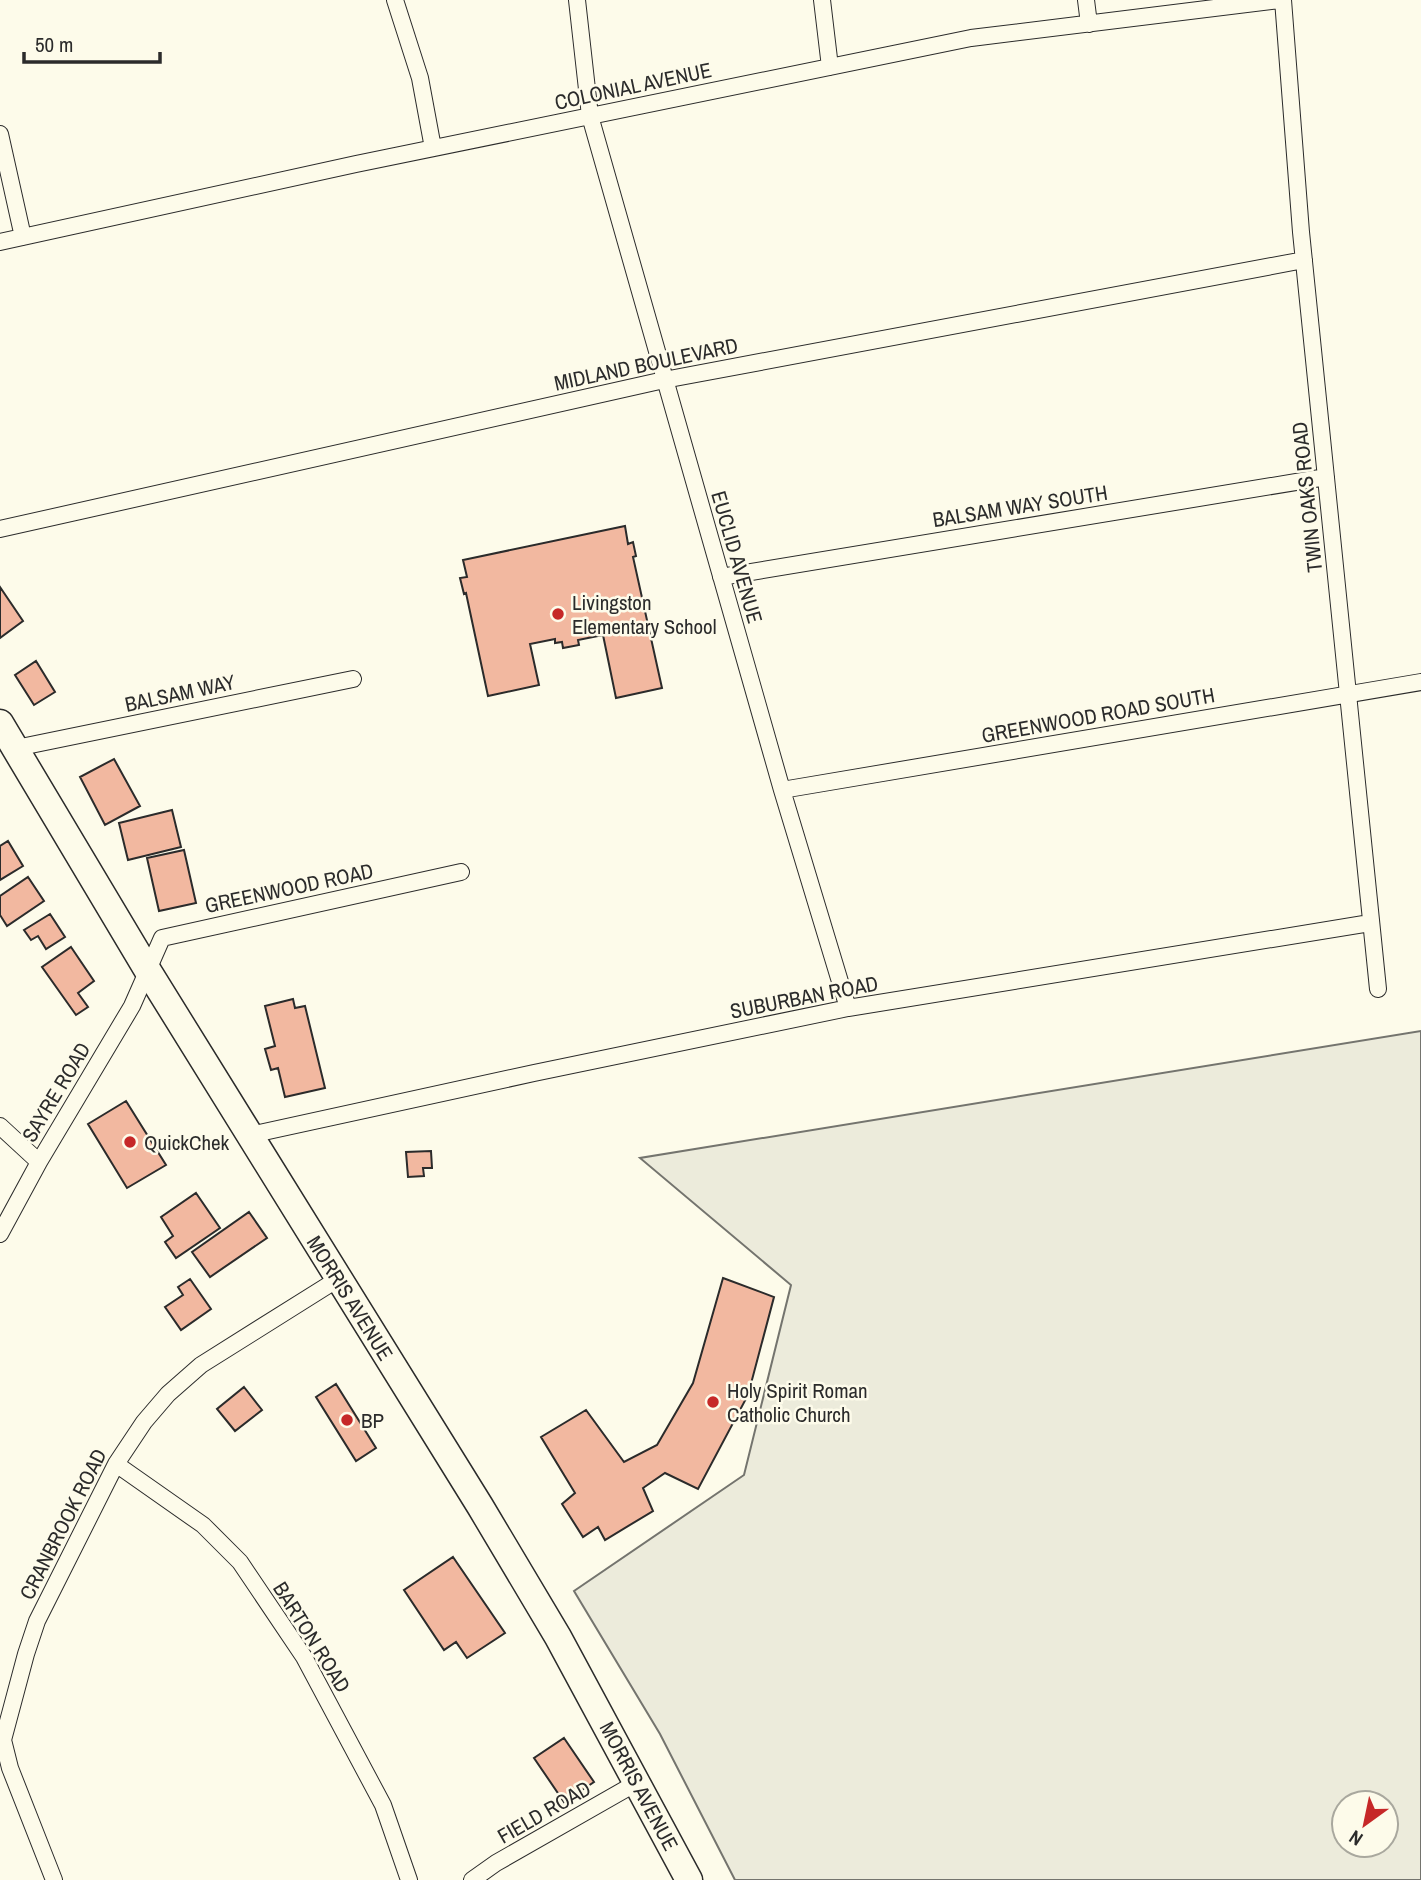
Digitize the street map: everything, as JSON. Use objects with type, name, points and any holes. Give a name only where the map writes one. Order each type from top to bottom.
[{"type":"main road","name":"MORRIS AVENUE","points":[[0,723],[148,971],[544,1613],[689,1880]]},
{"type":"street","points":[[395,0],[420,78],[433,148]]},
{"type":"street","name":"EUCLID AVENUE","points":[[578,0],[590,116],[782,790],[848,1008]]},
{"type":"street","points":[[822,0],[830,67]]},
{"type":"street","points":[[1086,0],[1089,24]]},
{"type":"street","name":"COLONIAL AVENUE","points":[[0,243],[433,148],[971,38],[1281,0]]},
{"type":"street","name":"TWIN OAKS ROAD","points":[[1281,0],[1304,260],[1378,989]]},
{"type":"street","points":[[0,134],[23,237]]},
{"type":"street","name":"MIDLAND BOULEVARD","points":[[0,529],[664,380],[1304,260]]},
{"type":"street","name":"BALSAM WAY SOUTH","points":[[721,577],[1326,477]]},
{"type":"street","name":"BALSAM WAY","points":[[16,748],[353,679]]},
{"type":"street","name":"GREENWOOD ROAD SOUTH","points":[[782,790],[1421,682]]},
{"type":"street","name":"GREENWOOD ROAD","points":[[148,971],[162,937],[461,872]]},
{"type":"street","name":"SUBURBAN ROAD","points":[[250,1135],[848,1008],[1370,923]]},
{"type":"street","name":"SAYRE ROAD","points":[[0,1234],[38,1162],[132,1006],[148,971]]},
{"type":"street","points":[[0,1126],[38,1162]]},
{"type":"street","name":"CRANBROOK ROAD","points":[[54,1880],[10,1768],[2,1739],[37,1621],[116,1464],[144,1422],[168,1394],[201,1365],[338,1279]]},
{"type":"street","name":"BARTON ROAD","points":[[116,1464],[203,1525],[240,1562],[304,1657],[383,1805],[409,1880]]},
{"type":"street","name":"FIELD ROAD","points":[[472,1880],[496,1863],[638,1782]]},
{"type":"shaded area","points":[[1421,1031],[1421,1880],[735,1880],[660,1734],[574,1591],[744,1475],[791,1285],[640,1158]]},
{"type":"building","name":"Livingston Elementary School","points":[[625,526],[628,544],[633,542],[636,556],[633,557],[662,688],[616,698],[603,635],[578,640],[579,645],[563,648],[562,642],[555,643],[555,639],[530,644],[539,685],[488,696],[466,593],[464,594],[460,578],[467,577],[463,560]]},
{"type":"building","points":[[0,587],[23,621],[0,638]]},
{"type":"building","points":[[36,661],[55,692],[34,705],[15,675]]},
{"type":"building","points":[[114,759],[140,806],[105,825],[80,777]]},
{"type":"building","points":[[172,810],[181,847],[128,860],[119,823]]},
{"type":"building","points":[[8,841],[23,866],[0,880],[0,846]]},
{"type":"building","points":[[184,850],[196,903],[159,911],[147,858]]},
{"type":"building","points":[[28,877],[44,901],[7,926],[0,915],[0,896]]},
{"type":"building","points":[[50,914],[65,937],[46,949],[38,936],[31,940],[24,930]]},
{"type":"building","points":[[71,947],[94,981],[78,993],[88,1007],[76,1015],[42,967]]},
{"type":"building","points":[[293,999],[295,1008],[305,1006],[325,1088],[285,1097],[278,1068],[271,1070],[265,1049],[275,1046],[265,1006]]},
{"type":"building","points":[[126,1101],[166,1165],[127,1188],[88,1124]]},
{"type":"building","points":[[431,1151],[432,1168],[423,1168],[424,1176],[408,1177],[406,1152]]},
{"type":"building","points":[[196,1193],[220,1228],[176,1258],[165,1242],[173,1236],[161,1217]]},
{"type":"building","points":[[249,1212],[267,1238],[210,1277],[192,1252]]},
{"type":"building","name":"Holy Spirit Roman Catholic Church","points":[[723,1278],[774,1297],[748,1395],[698,1489],[665,1473],[643,1488],[653,1511],[605,1540],[598,1527],[583,1537],[562,1504],[575,1493],[541,1437],[586,1410],[624,1462],[657,1445],[693,1383]]},
{"type":"building","points":[[190,1279],[211,1309],[181,1330],[165,1307],[183,1295],[178,1287]]},
{"type":"building","points":[[336,1384],[376,1448],[356,1461],[316,1397]]},
{"type":"building","points":[[244,1387],[262,1410],[235,1431],[217,1409]]},
{"type":"building","points":[[453,1557],[505,1633],[467,1658],[456,1642],[444,1650],[404,1590]]},
{"type":"building","points":[[564,1738],[594,1782],[564,1802],[534,1758]]},
{"type":"place","name":"Livingston Elementary School","points":[[558,614]]},
{"type":"place","name":"QuickChek","points":[[130,1142]]},
{"type":"place","name":"Holy Spirit Roman Catholic Church","points":[[713,1402]]},
{"type":"place","name":"BP","points":[[347,1420]]}]
